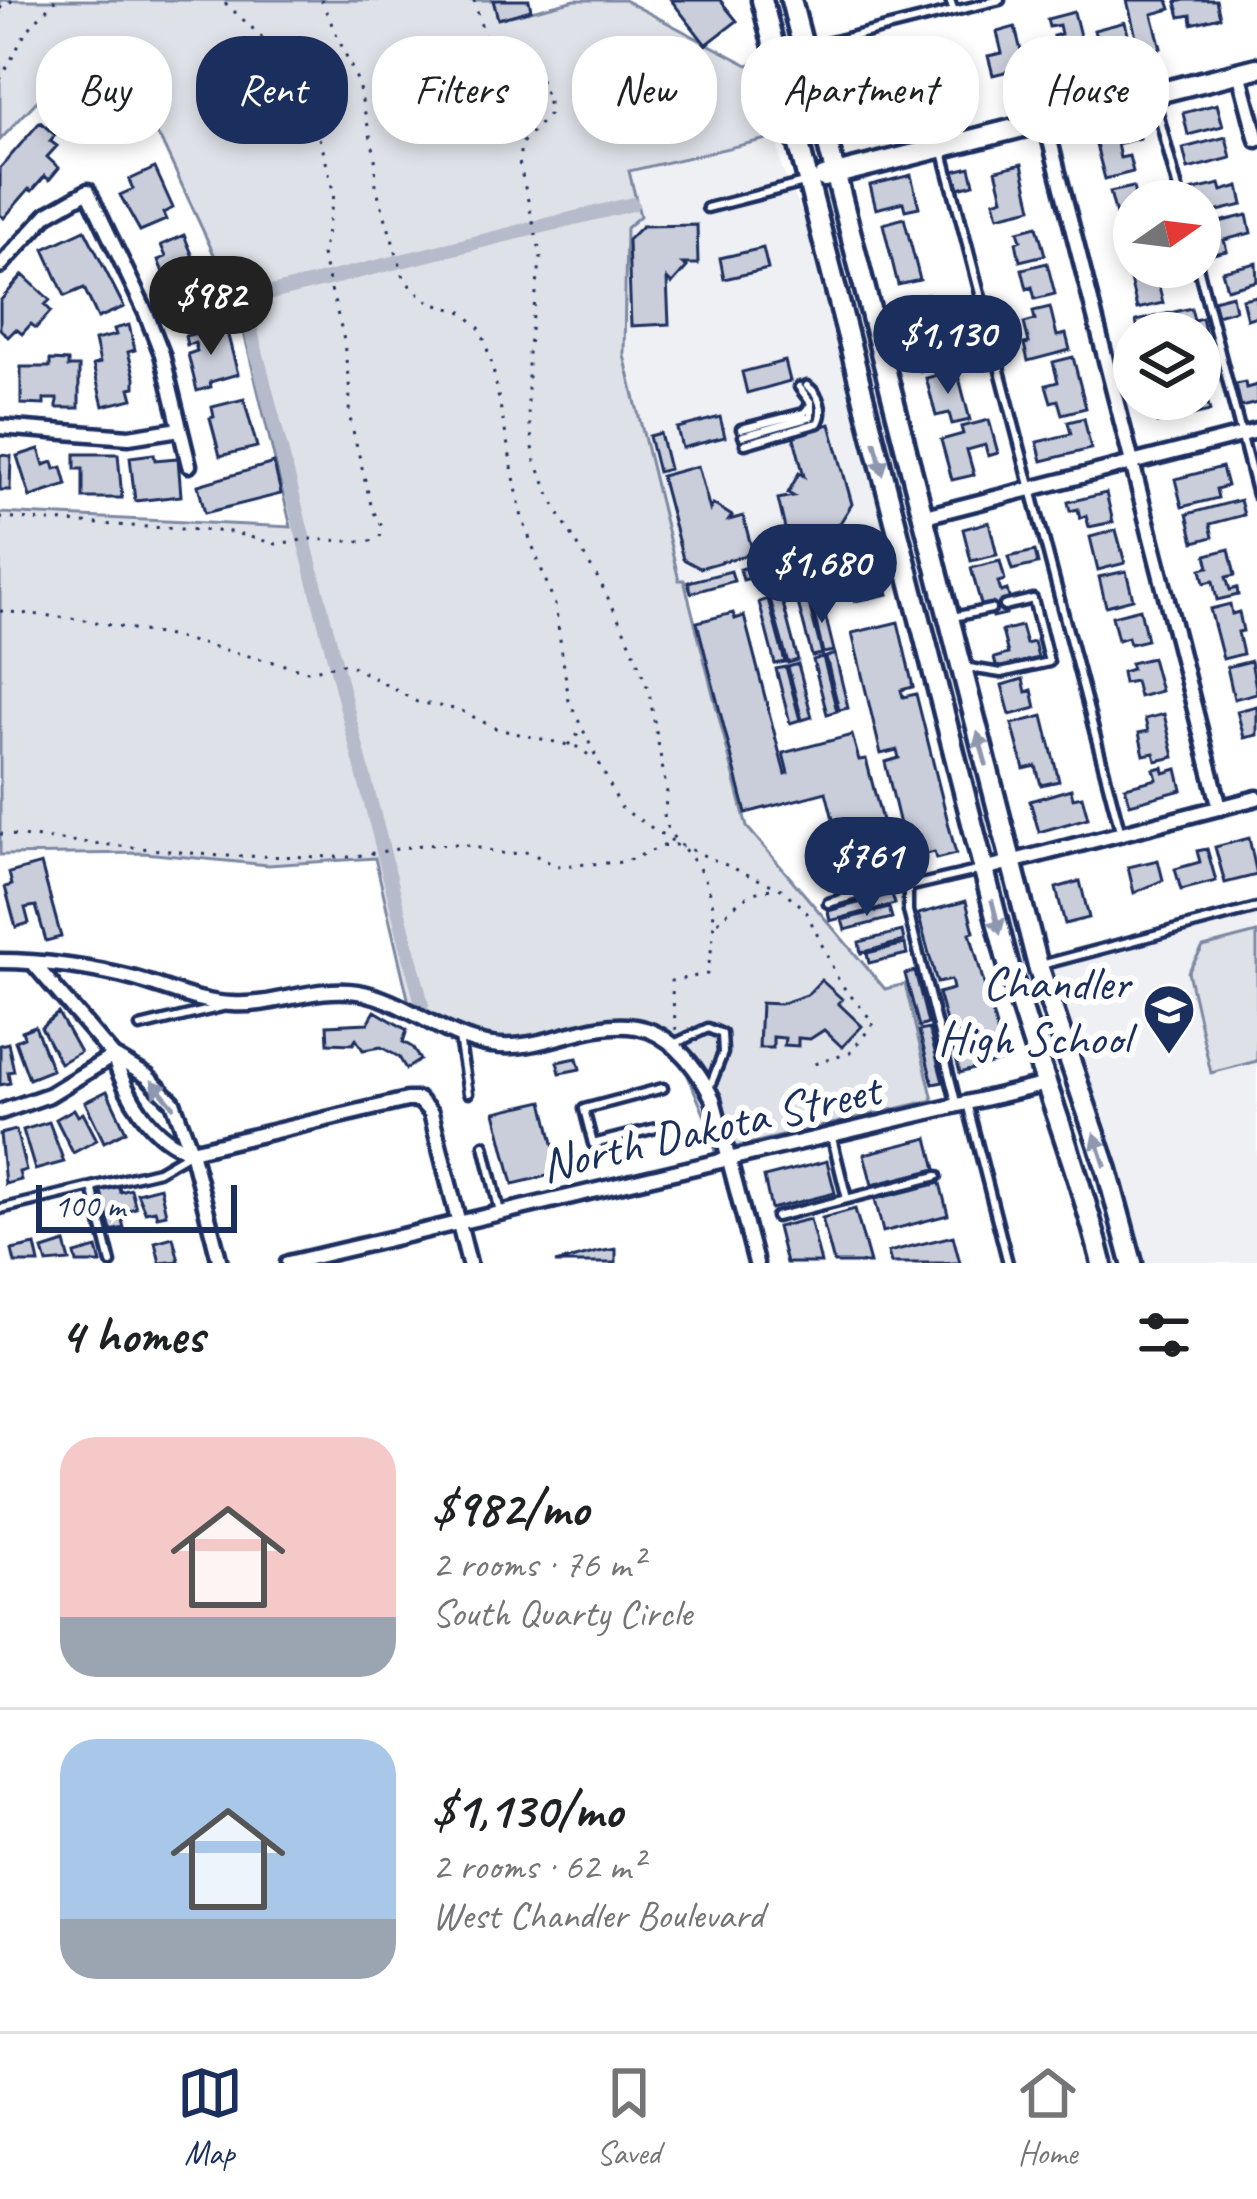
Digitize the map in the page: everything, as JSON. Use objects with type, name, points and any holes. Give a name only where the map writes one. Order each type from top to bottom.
[{"type":"main road","points":[[762,0],[1021,1009],[1083,1189],[1102,1263]]},
{"type":"main road","points":[[791,0],[800,36]]},
{"type":"main road","points":[[1169,90],[1248,70]]},
{"type":"main road","points":[[808,182],[1003,132]]},
{"type":"main road","points":[[827,144],[1038,966],[1107,1170],[1132,1263]]},
{"type":"street","points":[[1248,70],[1257,140]]},
{"type":"street","points":[[1051,144],[1220,808]]},
{"type":"street","points":[[0,266],[48,214],[88,191],[146,313],[189,465]]},
{"type":"street","points":[[0,427],[129,436],[180,429]]},
{"type":"street","points":[[921,517],[1257,431]]},
{"type":"street","points":[[984,869],[1257,798]]},
{"type":"street","points":[[0,961],[115,974],[192,998],[232,1004],[264,1003],[328,989],[361,992],[394,1002],[459,1038],[497,1046],[584,1030],[639,1027],[686,1057],[708,1089],[722,1123],[756,1263]]},
{"type":"street","points":[[33,964],[112,1056],[165,1091],[191,1150],[220,1263]]},
{"type":"street","points":[[0,1112],[49,1095],[112,1056]]},
{"type":"street","points":[[112,1056],[122,1084],[150,1124],[172,1145],[191,1150],[419,1100],[431,1113],[470,1263]]},
{"type":"street","name":"North Dakota Street","points":[[288,1263],[1047,1084]]},
{"type":"lane","points":[[950,0],[954,11]]},
{"type":"lane","points":[[855,36],[1000,0]]},
{"type":"lane","points":[[1166,144],[1176,180]]},
{"type":"lane","points":[[942,147],[1120,834]]},
{"type":"lane","points":[[707,208],[808,182]]},
{"type":"lane","points":[[1204,288],[1257,495]]},
{"type":"lane","points":[[803,386],[819,401],[818,423],[743,436],[808,420],[813,411],[803,386]]},
{"type":"lane","points":[[960,667],[1001,673],[1049,662],[1033,598],[1004,605]]},
{"type":"lane","points":[[947,619],[991,609]]},
{"type":"lane","points":[[828,903],[894,884],[908,886],[984,869]]},
{"type":"lane","points":[[908,886],[908,910],[1008,1263]]},
{"type":"lane","points":[[1038,966],[1257,908]]},
{"type":"lane","points":[[140,1028],[232,1004]]},
{"type":"lane","points":[[672,1045],[708,1028],[722,1034],[723,1053],[708,1089]]},
{"type":"lane","points":[[459,1038],[468,1093]]},
{"type":"lane","points":[[663,1088],[584,1108],[592,1144],[672,1124]]},
{"type":"lane","points":[[832,1135],[847,1199]]},
{"type":"lane","points":[[484,1145],[500,1212]]},
{"type":"lane","points":[[0,1209],[158,1171],[191,1150]]},
{"type":"lane","points":[[776,1216],[937,1176]]},
{"type":"lane","points":[[92,1187],[111,1263]]},
{"type":"path","points":[[0,9],[13,0]]},
{"type":"path","points":[[0,80],[26,32],[55,0]]},
{"type":"path","points":[[0,518],[231,532],[276,544],[380,538],[382,526],[372,508],[349,414],[343,335],[323,261],[334,195],[307,103],[280,54],[222,0]]},
{"type":"path","points":[[321,0],[357,80],[375,155],[376,187],[405,281],[430,303],[463,312],[481,330],[522,518],[555,605],[569,701],[621,808],[680,845],[782,889],[805,909],[840,983],[874,1023],[850,1053],[814,1064]]},
{"type":"path","points":[[474,0],[484,35],[527,64],[539,77],[548,101],[548,115],[521,144],[519,162],[541,256],[528,353],[528,412],[535,461],[558,513],[630,642],[649,692],[667,793],[668,831],[700,865],[711,893],[716,923],[707,974],[671,981],[677,1023],[672,1045]]},
{"type":"path","points":[[0,611],[80,619],[174,637],[308,671],[346,664],[417,702],[460,710],[497,728],[587,751],[598,764]]},
{"type":"path","points":[[568,745],[582,729]]},
{"type":"path","points":[[0,834],[221,856],[372,855],[461,844],[506,854],[529,852],[556,866],[624,862],[666,845],[680,845]]},
{"type":"path","points":[[716,923],[762,889],[782,889]]},
{"type":"shaded area","points":[[0,0],[502,0],[511,16],[575,0],[624,0],[693,36],[572,36],[572,144],[717,144],[717,49],[741,61],[741,144],[746,144],[629,171],[640,216],[626,228],[624,355],[747,827],[885,989],[905,984],[933,1100],[715,1152],[684,1066],[664,1038],[616,1027],[497,1046],[412,1015],[375,858],[268,865],[144,853],[0,855],[0,513],[291,527],[237,304],[163,144],[172,144],[172,36],[36,36],[36,102],[0,140]]},
{"type":"shaded area","points":[[746,144],[777,144],[782,169],[803,214],[887,540],[789,564],[770,560],[679,581],[624,355],[626,228],[639,216],[629,171]]},
{"type":"shaded area","name":"Chandler High School","points":[[1257,908],[1257,1263],[1146,1263],[1114,1146],[1051,964]]},
{"type":"shaded area","points":[[1257,933],[1257,1061],[1211,1073],[1188,972],[1203,947]]},
{"type":"building","points":[[493,0],[529,0],[531,10],[498,19]]},
{"type":"building","points":[[671,0],[720,0],[737,21],[717,36],[699,36]]},
{"type":"building","points":[[1127,0],[1168,0],[1171,9],[1152,14],[1158,36],[1136,36]]},
{"type":"building","points":[[1216,0],[1220,17],[1192,24],[1191,15],[1180,17],[1176,2]]},
{"type":"building","points":[[1074,12],[1080,36],[1053,36],[1061,34],[1059,25],[1049,27],[1047,19]]},
{"type":"building","points":[[1125,22],[1128,36],[1096,36],[1094,30]]},
{"type":"building","points":[[1015,27],[1017,36],[1003,36],[1003,72],[993,75],[988,56],[1002,53],[997,32]]},
{"type":"building","points":[[1217,104],[1223,126],[1188,135],[1183,113]]},
{"type":"building","points":[[36,127],[36,144],[57,146],[47,157],[59,168],[49,180],[45,176],[29,189],[4,218],[0,215],[0,168]]},
{"type":"building","points":[[1226,137],[1231,158],[1188,169],[1183,148]]},
{"type":"building","points":[[1096,144],[1117,144],[1120,158],[1129,156],[1133,172],[1105,179]]},
{"type":"building","points":[[1022,164],[1032,208],[998,216],[994,201],[1003,198],[996,170]]},
{"type":"building","points":[[970,167],[974,184],[959,188],[954,171]]},
{"type":"building","points":[[155,168],[173,208],[163,213],[166,220],[140,231],[120,195],[133,189],[129,180]]},
{"type":"building","points":[[911,175],[919,207],[905,210],[903,202],[876,209],[870,185]]},
{"type":"building","points":[[1239,186],[1243,205],[1221,210],[1221,188]]},
{"type":"building","points":[[1247,215],[1251,233],[1224,240],[1227,251],[1221,252],[1221,222]]},
{"type":"building","points":[[904,218],[920,280],[898,285],[883,224]]},
{"type":"building","points":[[697,225],[698,264],[683,264],[687,267],[672,284],[667,279],[669,324],[631,326],[628,240],[642,226]]},
{"type":"building","points":[[1037,226],[1045,255],[1020,261],[1018,231]]},
{"type":"building","points":[[85,230],[124,307],[98,318],[84,288],[65,296],[44,249]]},
{"type":"building","points":[[184,235],[207,290],[176,304],[158,260],[166,257],[161,245]]},
{"type":"building","points":[[763,248],[768,269],[724,279],[720,258]]},
{"type":"building","points":[[1047,263],[1055,294],[1035,299],[1022,269]]},
{"type":"building","points":[[1256,263],[1257,281],[1227,289],[1222,271]]},
{"type":"building","points":[[23,275],[50,300],[45,305],[51,311],[36,328],[31,324],[22,334],[16,329],[8,337],[0,329],[0,301]]},
{"type":"building","points":[[1132,288],[1159,288],[1163,303],[1137,309]]},
{"type":"building","points":[[927,294],[941,350],[946,349],[950,364],[920,371],[916,353],[923,351],[910,298]]},
{"type":"building","points":[[1232,295],[1235,310],[1216,312],[1213,300]]},
{"type":"building","points":[[1257,296],[1257,316],[1247,319],[1242,299]]},
{"type":"building","points":[[1050,307],[1057,336],[1066,334],[1070,350],[1028,361],[1024,323],[1035,320],[1033,311]]},
{"type":"building","points":[[129,325],[135,350],[128,352],[135,378],[135,387],[130,388],[133,399],[103,406],[93,365],[100,363],[95,340],[116,335],[114,329]]},
{"type":"building","points":[[212,329],[214,335],[227,332],[238,374],[197,391],[188,354],[197,351],[195,343],[187,345],[185,336]]},
{"type":"building","points":[[1073,357],[1086,408],[1062,414],[1058,400],[1051,402],[1046,385],[1058,382],[1053,362]]},
{"type":"building","points":[[50,360],[79,367],[79,408],[57,408],[57,399],[44,399],[44,405],[21,404],[21,367],[50,367]]},
{"type":"building","points":[[785,361],[790,381],[747,393],[742,372]]},
{"type":"building","points":[[957,370],[970,420],[952,424],[949,413],[936,416],[926,378]]},
{"type":"building","points":[[1245,382],[1246,388],[1257,385],[1257,403],[1241,407],[1236,384]]},
{"type":"building","points":[[244,399],[257,447],[220,456],[210,418],[214,417],[212,407]]},
{"type":"building","points":[[720,417],[725,437],[682,448],[677,428]]},
{"type":"building","points":[[1084,418],[1091,449],[1042,461],[1037,442],[1071,434],[1068,422]]},
{"type":"building","points":[[989,420],[998,453],[988,456],[985,445],[967,450],[974,475],[952,480],[941,440],[963,434],[961,427]]},
{"type":"building","points":[[830,424],[852,504],[840,523],[787,537],[778,499],[793,496],[788,493],[799,473],[804,476],[793,434]]},
{"type":"building","points":[[660,433],[669,469],[658,472],[649,436]]},
{"type":"building","points":[[39,449],[44,465],[53,462],[55,469],[62,467],[67,485],[30,497],[17,456]]},
{"type":"building","points":[[75,454],[118,454],[122,498],[83,498],[83,469],[75,469]]},
{"type":"building","points":[[154,454],[155,460],[178,458],[181,496],[135,501],[130,457]]},
{"type":"building","points":[[0,455],[11,456],[10,490],[0,490]]},
{"type":"building","points":[[274,463],[281,494],[205,513],[198,485]]},
{"type":"building","points":[[698,466],[710,510],[713,504],[732,516],[729,520],[743,516],[753,553],[700,568],[683,559],[661,476]]},
{"type":"building","points":[[1222,467],[1227,486],[1216,489],[1218,498],[1182,507],[1175,479]]},
{"type":"building","points":[[1106,493],[1113,522],[1089,527],[1078,509],[1070,511],[1068,502]]},
{"type":"building","points":[[1240,500],[1244,515],[1210,524],[1213,537],[1194,542],[1187,514]]},
{"type":"building","points":[[989,522],[997,555],[971,561],[963,529]]},
{"type":"building","points":[[1116,530],[1125,563],[1098,570],[1090,537]]},
{"type":"building","points":[[1229,549],[1235,575],[1226,577],[1230,590],[1237,588],[1238,595],[1217,600],[1213,581],[1204,583],[1201,569],[1209,567],[1206,555]]},
{"type":"building","points":[[1035,551],[1038,564],[1012,570],[1008,557]]},
{"type":"building","points":[[772,561],[775,572],[743,580],[740,569]]},
{"type":"building","points":[[1000,561],[1005,580],[998,582],[1010,601],[1003,602],[1006,614],[993,617],[990,606],[982,608],[971,568]]},
{"type":"building","points":[[731,571],[734,581],[691,593],[688,582]]},
{"type":"building","points":[[880,571],[882,581],[859,586],[857,575]]},
{"type":"building","points":[[1126,571],[1133,599],[1106,606],[1099,577]]},
{"type":"building","points":[[885,583],[888,594],[855,601],[853,591]]},
{"type":"building","points":[[781,596],[798,660],[788,663],[770,599]]},
{"type":"building","points":[[821,598],[834,651],[823,653],[811,600]]},
{"type":"building","points":[[768,599],[785,662],[775,664],[759,602]]},
{"type":"building","points":[[808,600],[822,654],[812,656],[798,603]]},
{"type":"building","points":[[1230,604],[1232,614],[1239,612],[1243,654],[1223,659],[1210,609]]},
{"type":"building","points":[[1140,609],[1147,640],[1130,644],[1128,637],[1118,640],[1112,616]]},
{"type":"building","points":[[733,613],[735,619],[744,616],[785,774],[783,753],[852,735],[859,760],[866,759],[893,863],[848,875],[836,830],[848,827],[846,820],[834,823],[826,792],[746,813],[697,622]]},
{"type":"building","points":[[898,622],[913,687],[901,690],[903,697],[916,694],[956,854],[936,859],[934,852],[908,858],[885,762],[899,758],[897,750],[881,754],[852,633]]},
{"type":"building","points":[[1021,626],[1026,644],[1034,642],[1038,658],[997,669],[994,658],[1008,654],[1002,631]]},
{"type":"building","points":[[835,654],[848,708],[839,710],[826,657]]},
{"type":"building","points":[[823,657],[837,711],[827,714],[813,660]]},
{"type":"building","points":[[1152,658],[1161,691],[1139,697],[1135,681],[1124,683],[1122,672],[1132,669],[1130,663]]},
{"type":"building","points":[[1251,661],[1257,693],[1234,699],[1227,667]]},
{"type":"building","points":[[798,664],[812,717],[802,720],[788,667]]},
{"type":"building","points":[[786,667],[800,720],[790,723],[776,669]]},
{"type":"building","points":[[1023,679],[1026,692],[1032,690],[1036,708],[1010,715],[1002,685]]},
{"type":"building","points":[[1257,706],[1257,735],[1244,738],[1237,711]]},
{"type":"building","points":[[1164,714],[1174,757],[1156,761],[1154,753],[1144,755],[1139,733],[1148,731],[1145,719]]},
{"type":"building","points":[[1043,716],[1059,781],[1041,785],[1036,766],[1024,769],[1012,724]]},
{"type":"building","points":[[1163,767],[1164,773],[1177,769],[1182,790],[1130,804],[1125,787],[1157,779],[1154,769]]},
{"type":"building","points":[[1071,789],[1073,798],[1082,796],[1088,818],[1039,832],[1030,801]]},
{"type":"building","points":[[1249,838],[1257,875],[1225,883],[1215,847]]},
{"type":"building","points":[[1207,849],[1216,881],[1181,890],[1175,869],[1200,862],[1197,851]]},
{"type":"building","points":[[1158,860],[1163,880],[1134,893],[1128,867]]},
{"type":"building","points":[[41,864],[61,937],[46,941],[36,906],[25,908],[29,923],[16,927],[5,887],[12,885],[9,873]]},
{"type":"building","points":[[1080,881],[1089,918],[1065,924],[1056,888]]},
{"type":"building","points":[[892,894],[895,904],[830,921],[828,911]]},
{"type":"building","points":[[966,901],[974,932],[970,933],[1005,1060],[960,1073],[952,1043],[961,1040],[958,1031],[949,1033],[938,993],[953,989],[951,980],[937,983],[918,914]]},
{"type":"building","points":[[889,908],[892,918],[845,930],[842,920]]},
{"type":"building","points":[[902,931],[904,941],[861,953],[859,942]]},
{"type":"building","points":[[905,944],[907,954],[869,963],[867,953]]},
{"type":"building","points":[[915,971],[928,1024],[919,1027],[905,974]]},
{"type":"building","points":[[821,980],[862,1026],[842,1047],[824,1030],[810,1039],[798,1038],[798,1046],[784,1045],[785,1038],[773,1037],[773,1048],[759,1048],[761,1003],[780,1004],[807,995]]},
{"type":"building","points":[[375,1011],[407,1030],[403,1042],[420,1060],[406,1069],[399,1057],[381,1047],[363,1050],[356,1039],[353,1044],[328,1043],[327,1025],[368,1023]]},
{"type":"building","points":[[58,1013],[80,1052],[60,1063],[41,1027]]},
{"type":"building","points":[[35,1026],[52,1070],[29,1079],[15,1041],[24,1037],[22,1031]]},
{"type":"building","points":[[929,1029],[943,1082],[933,1084],[919,1031]]},
{"type":"building","points":[[8,1043],[14,1071],[8,1072],[10,1083],[0,1085],[0,1045]]},
{"type":"building","points":[[577,1058],[580,1069],[560,1073],[557,1062]]},
{"type":"building","points":[[107,1091],[126,1131],[104,1142],[85,1102]]},
{"type":"building","points":[[543,1101],[560,1173],[513,1184],[495,1112]]},
{"type":"building","points":[[74,1109],[78,1116],[83,1113],[97,1140],[73,1153],[56,1119]]},
{"type":"building","points":[[49,1122],[64,1162],[35,1170],[23,1130]]},
{"type":"building","points":[[16,1130],[26,1170],[19,1172],[21,1180],[5,1184],[0,1134]]},
{"type":"building","points":[[928,1138],[936,1169],[872,1185],[864,1154]]},
{"type":"building","points":[[827,1161],[835,1193],[771,1209],[764,1177]]},
{"type":"building","points":[[940,1183],[948,1215],[883,1232],[875,1199]]},
{"type":"building","points":[[119,1186],[120,1192],[131,1189],[136,1208],[120,1212],[124,1228],[111,1231],[101,1191]]},
{"type":"building","points":[[160,1187],[166,1214],[145,1212],[137,1193]]},
{"type":"building","points":[[855,1209],[870,1263],[834,1263],[822,1218]]},
{"type":"building","points":[[810,1219],[821,1263],[786,1263],[777,1227]]},
{"type":"building","points":[[953,1236],[960,1263],[891,1263],[888,1252]]},
{"type":"building","points":[[173,1237],[179,1261],[160,1263],[155,1242]]},
{"type":"building","points":[[65,1243],[70,1261],[47,1263],[43,1250]]},
{"type":"building","points":[[35,1245],[39,1263],[15,1263],[12,1250]]},
{"type":"building","points":[[97,1248],[101,1263],[77,1263],[75,1254]]},
{"type":"building","points":[[616,1249],[616,1263],[555,1263],[598,1252]]},
{"type":"waterway","points":[[422,1004],[243,300],[632,204]]},
{"type":"place","name":"Chandler High School","points":[[1169,1056]]}]
